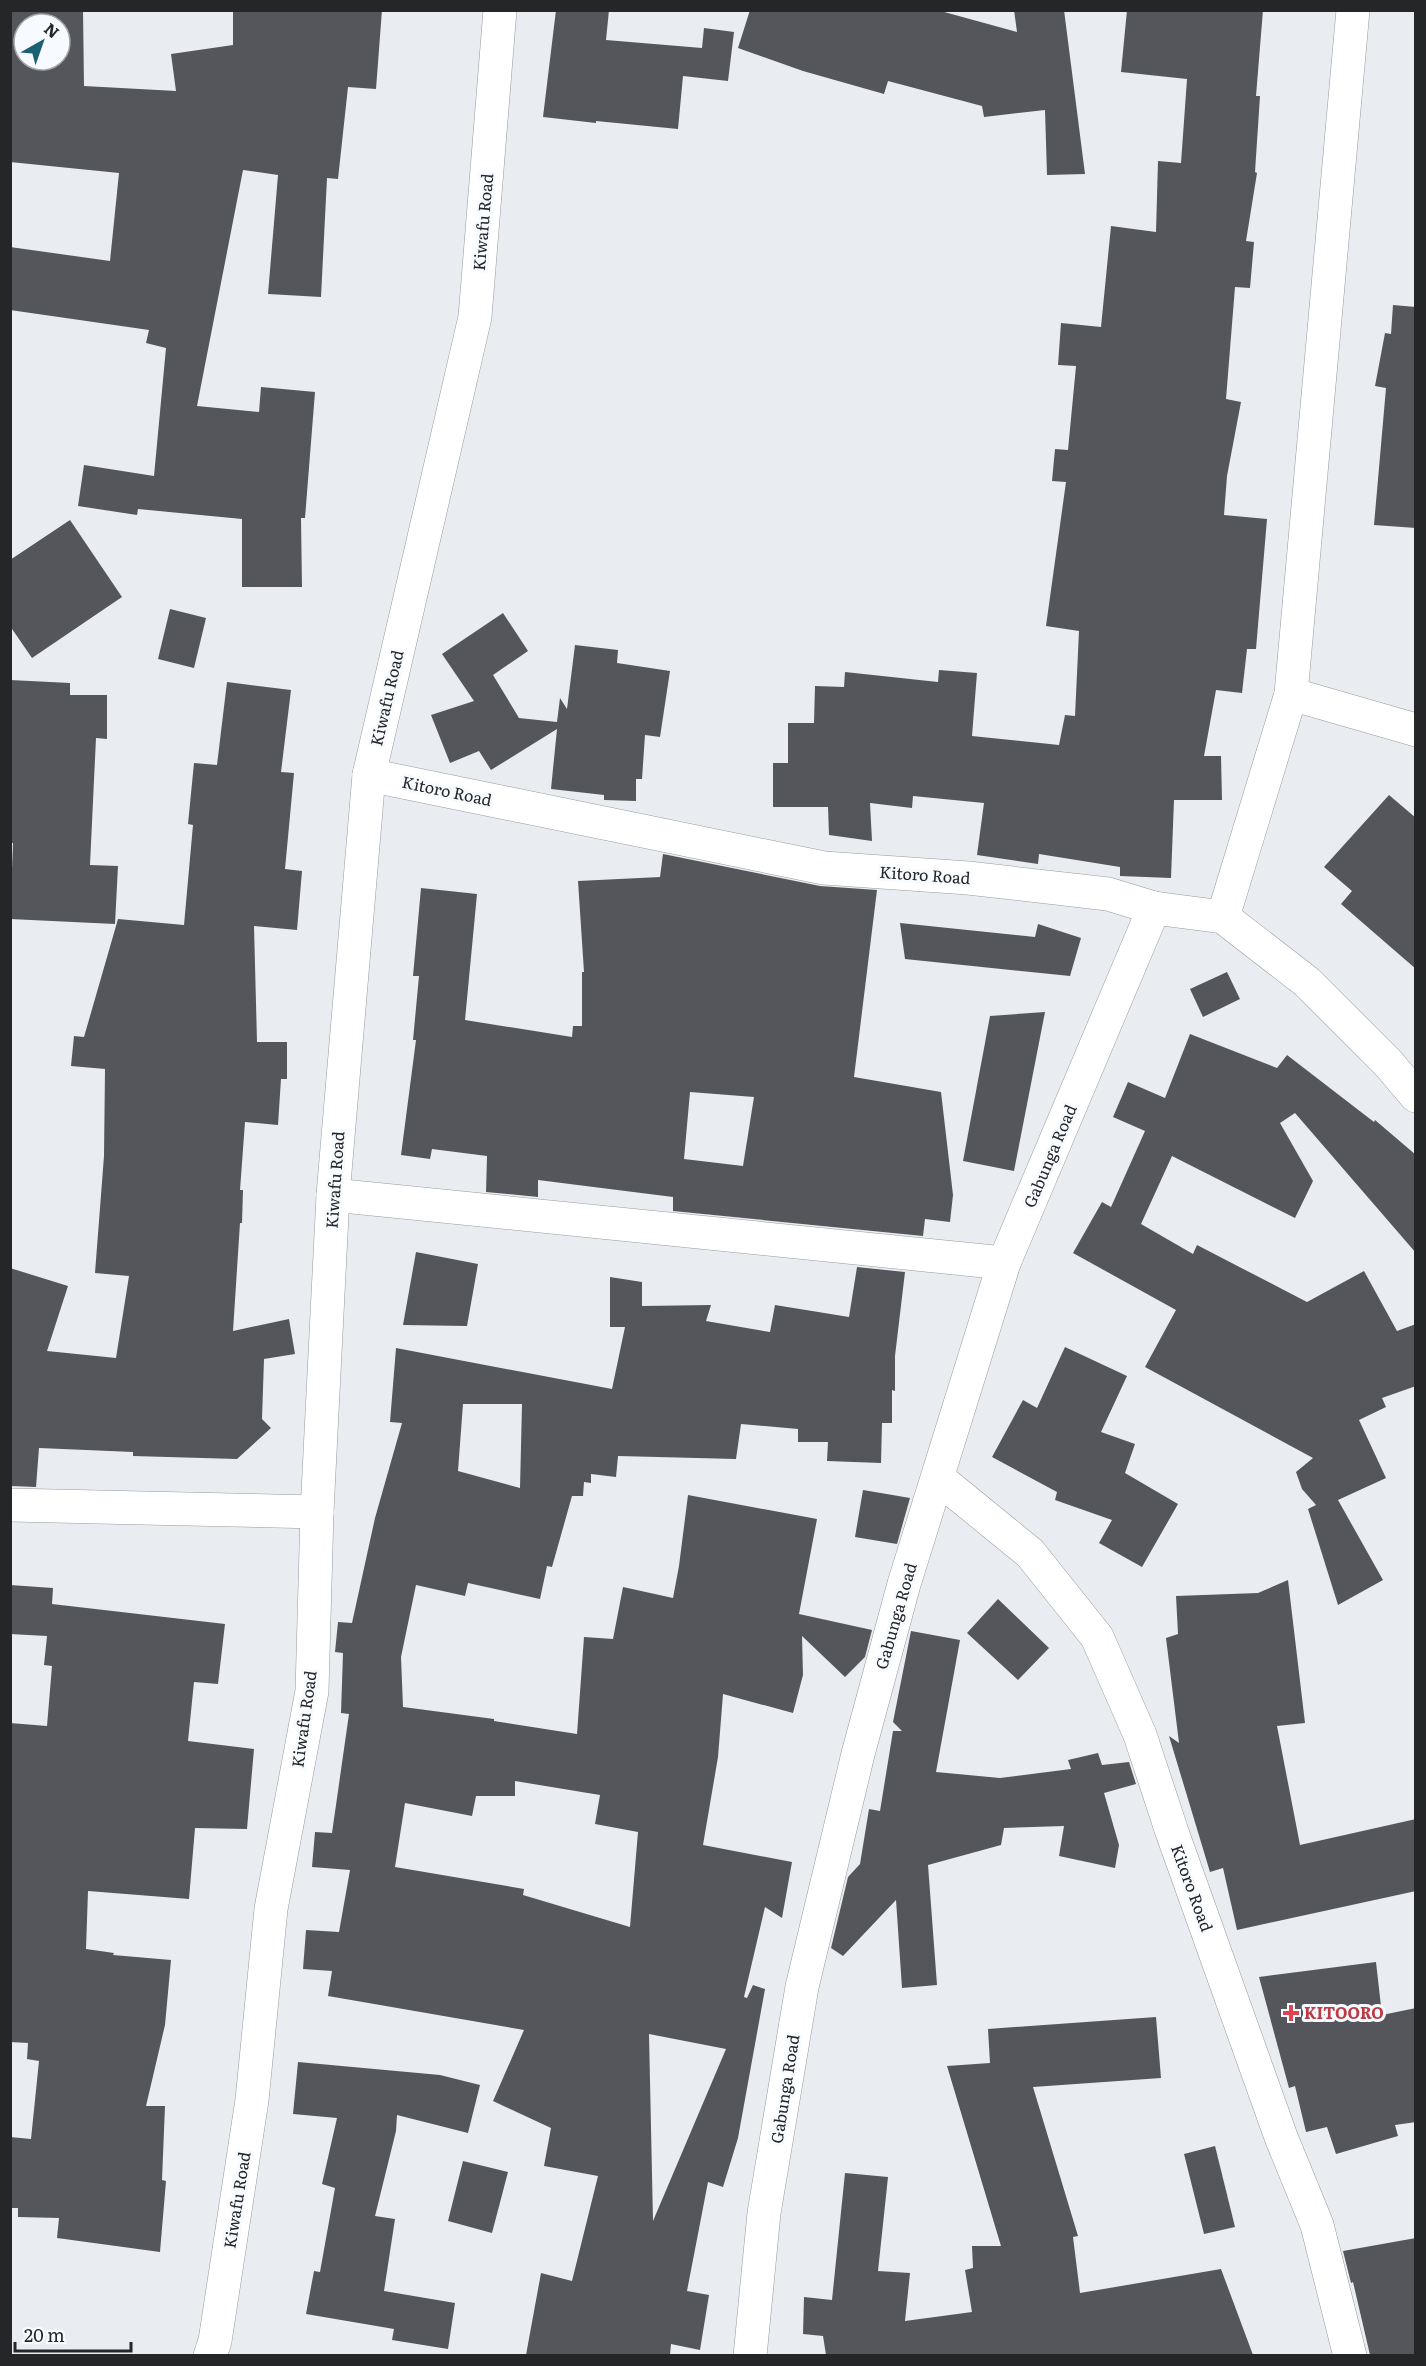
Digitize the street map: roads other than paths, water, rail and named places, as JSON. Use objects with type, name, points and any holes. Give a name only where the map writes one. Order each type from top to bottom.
[{"type":"street","name":"Kiwafu Road","points":[[210,2355],[215,2341],[252,2100],[271,1909],[312,1691],[316,1512],[333,1195],[369,775],[475,317],[500,10]]},
{"type":"street","points":[[1353,10],[1291,694],[1223,917],[1307,982],[1388,1063],[1416,1096]]},
{"type":"street","points":[[1291,694],[1416,730]]},
{"type":"street","name":"Kitoro Road","points":[[369,775],[824,868],[968,878],[1108,894],[1154,908],[1223,917]]},
{"type":"street","name":"Gabunga Road","points":[[750,2355],[764,2213],[802,1987],[858,1754],[904,1584],[1004,1263],[1154,908]]},
{"type":"street","points":[[333,1195],[1004,1263]]},
{"type":"street","name":"Kitoro Road","points":[[938,1478],[1030,1553],[1097,1637],[1140,1735],[1172,1832],[1281,2137],[1317,2224],[1350,2355]]},
{"type":"street","points":[[10,1505],[316,1512]]},
{"type":"place","name":"KITOORO","points":[[1291,2013]]}]
